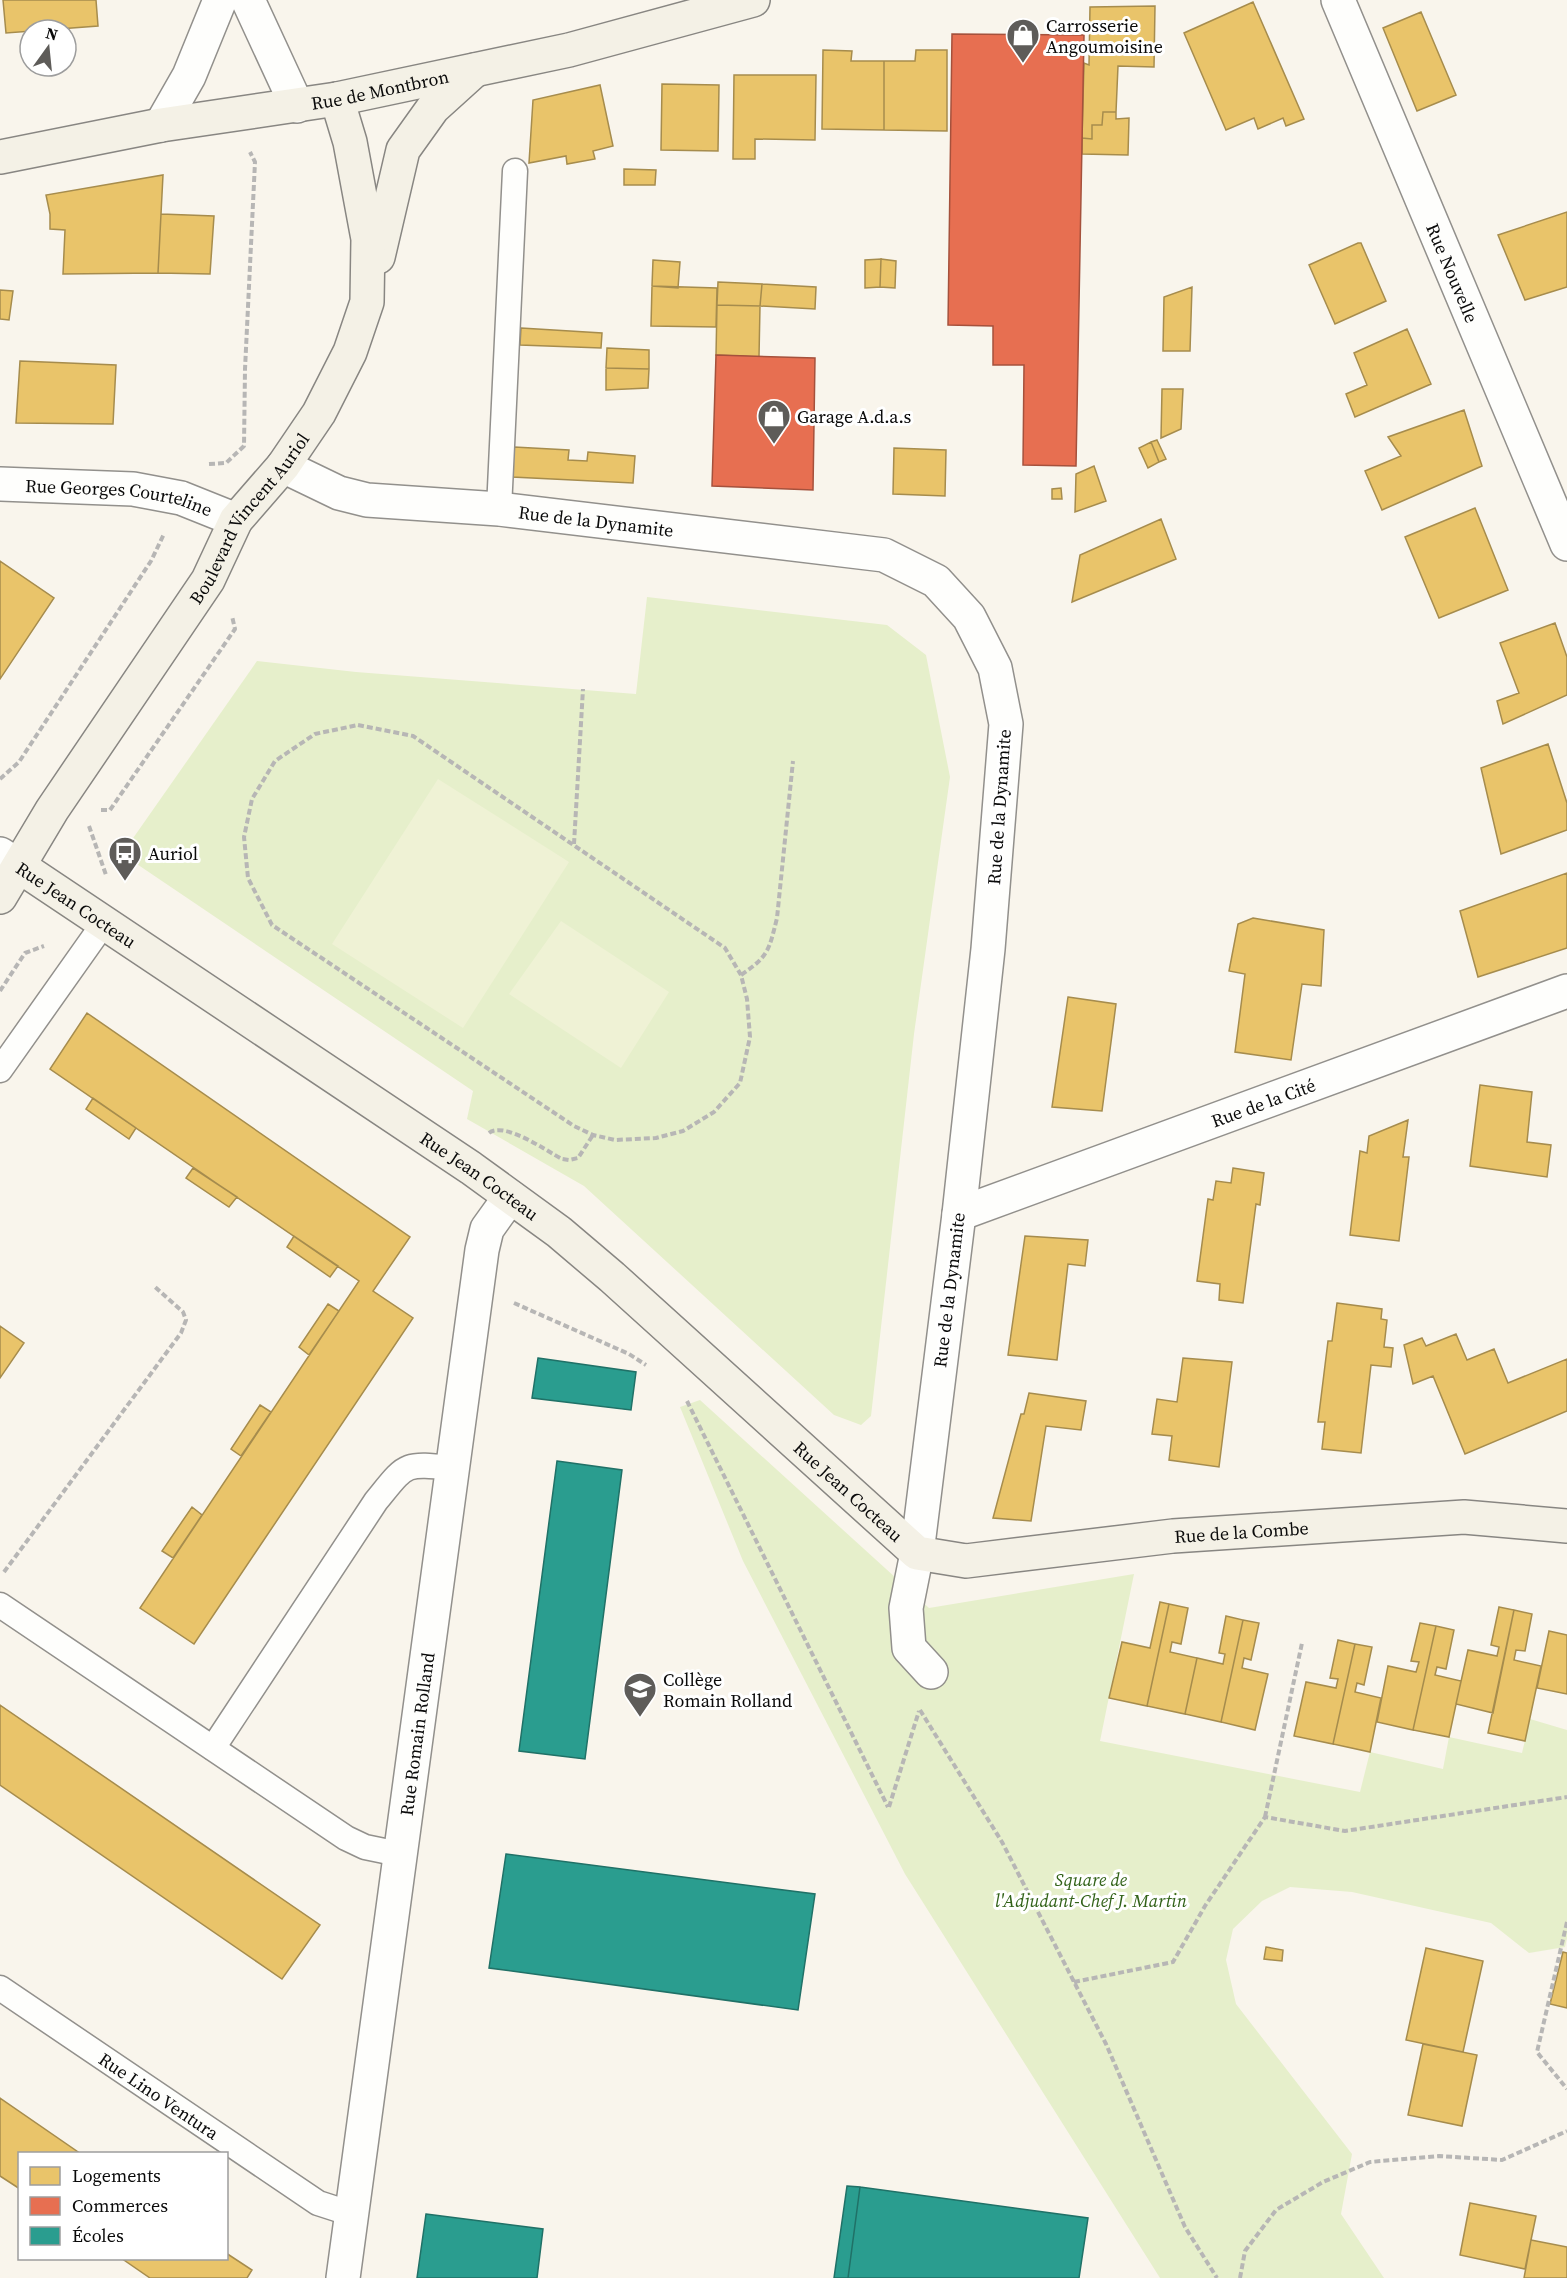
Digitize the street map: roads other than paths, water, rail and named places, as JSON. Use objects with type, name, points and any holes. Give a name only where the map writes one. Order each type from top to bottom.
[{"type":"street","points":[[161,125],[189,76],[220,0]]},
{"type":"street","points":[[248,0],[297,106]]},
{"type":"street","name":"Rue de Montbron","points":[[0,157],[161,125],[337,99],[569,50],[753,0]]},
{"type":"street","name":"Rue Nouvelle","points":[[1338,0],[1567,544]]},
{"type":"street","points":[[367,302],[403,150],[433,108],[476,69]]},
{"type":"street","name":"Boulevard Vincent Auriol","points":[[0,897],[9,860],[52,810],[208,580],[236,520],[283,466],[319,413],[350,352],[367,302],[368,239],[350,142],[337,99]]},
{"type":"street","name":"Rue de la Dynamite","points":[[283,466],[339,493],[368,500],[499,509],[884,555],[936,581],[969,617],[995,668],[1006,724],[988,949],[959,1214],[917,1553],[906,1608],[909,1648],[931,1672]]},
{"type":"street","name":"Rue Georges Courteline","points":[[0,484],[133,489],[181,498],[236,520]]},
{"type":"street","name":"Rue Jean Cocteau","points":[[9,860],[471,1168],[559,1232],[612,1277],[917,1553]]},
{"type":"street","name":"Rue de la Cité","points":[[959,1214],[1567,991]]},
{"type":"street","name":"Rue Romain Rolland","points":[[343,2278],[478,1286],[487,1229],[510,1197]]},
{"type":"street","name":"Rue de la Combe","points":[[917,1553],[966,1561],[1173,1536],[1464,1517],[1567,1526]]},
{"type":"lane","points":[[499,509],[515,171]]},
{"type":"lane","points":[[0,1070],[96,917]]},
{"type":"lane","points":[[213,1748],[376,1501],[398,1474],[409,1466],[416,1465],[453,1468]]},
{"type":"lane","points":[[0,1605],[346,1838],[365,1847],[399,1854]]},
{"type":"lane","name":"Rue Lino Ventura","points":[[0,1988],[318,2203],[352,2214]]},
{"type":"place","name":"Carrosserie Angoumoisine","points":[[1023,64]]},
{"type":"place","name":"Garage A.d.a.s","points":[[774,445]]},
{"type":"place","name":"Auriol","points":[[125,882]]},
{"type":"place","name":"Collège Romain Rolland","points":[[640,1718]]},
{"type":"park label","name":"Square de l'Adjudant-Chef J. Martin","points":[[1091,1889]]}]
